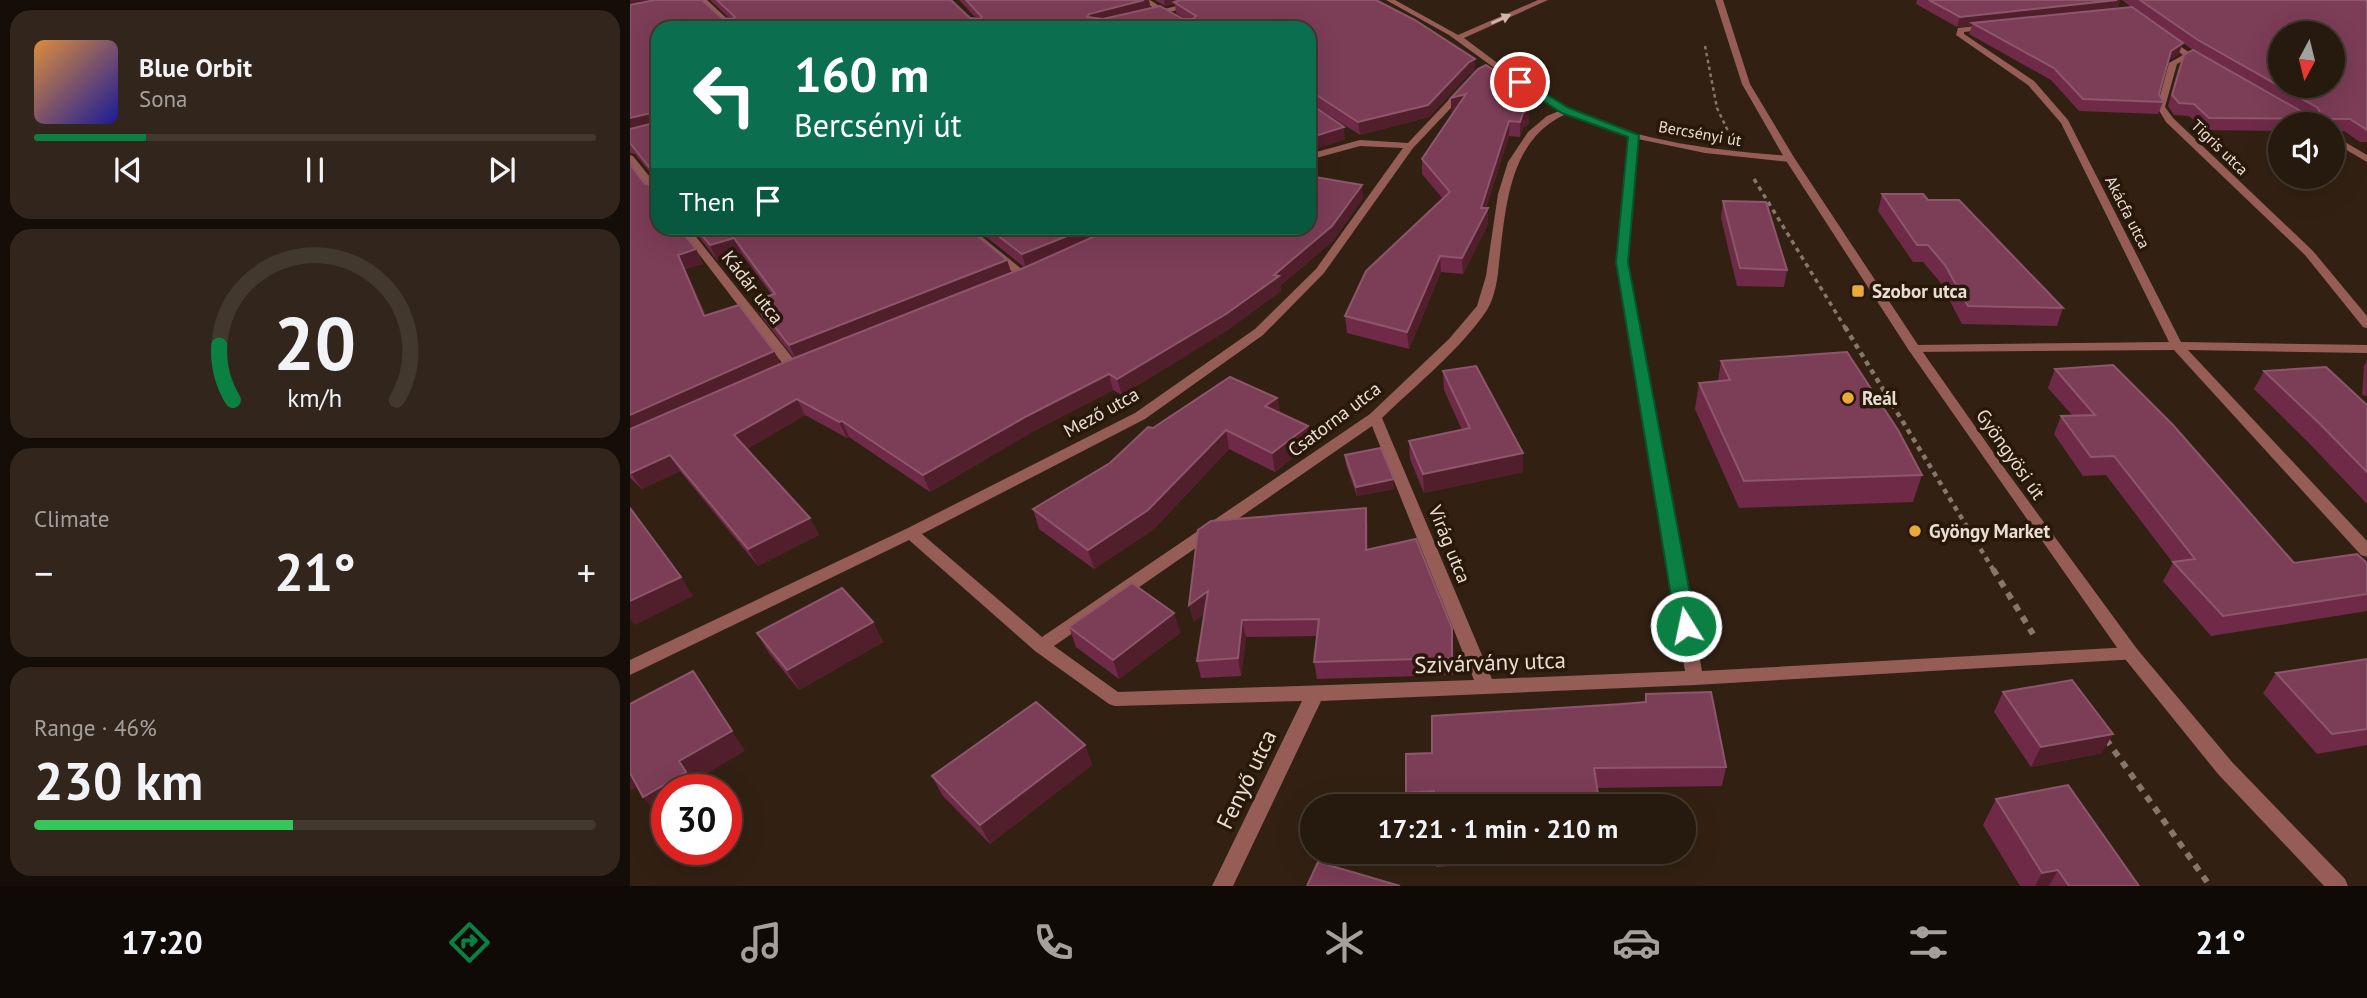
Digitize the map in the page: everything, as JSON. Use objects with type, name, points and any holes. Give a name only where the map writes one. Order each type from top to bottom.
[{"type":"street","points":[[703,0],[726,21]]},
{"type":"street","points":[[1144,0],[1181,21]]},
{"type":"street","points":[[1142,16],[1210,0]]},
{"type":"street","name":"Bercsényi út","points":[[1390,0],[1457,38],[1486,73],[1566,111],[1634,135],[1740,155],[1790,159]]},
{"type":"street","points":[[1457,38],[1544,0]]},
{"type":"street","name":"Gyöngyösi út","points":[[1719,0],[1746,84],[1790,159],[1914,349],[2131,654],[2225,768],[2338,886]]},
{"type":"street","name":"Akácfa utca","points":[[2000,26],[1961,30],[1960,35],[2031,83],[2065,122],[2177,346],[2367,551]]},
{"type":"street","points":[[2160,34],[2201,62]]},
{"type":"street","name":"Tigris utca","points":[[2189,55],[2173,63],[2161,107],[2169,120],[2309,253],[2367,324]]},
{"type":"street","name":"Mező utca","points":[[630,668],[911,533],[1139,416],[1259,332],[1320,271],[1410,146],[1486,73]]},
{"type":"street","name":"Csatorna utca","points":[[1041,646],[1376,417],[1453,342],[1483,307],[1492,276],[1503,194],[1513,162],[1531,134],[1550,118],[1566,111]]},
{"type":"street","points":[[1634,135],[1622,262],[1695,678]]},
{"type":"street","points":[[1350,136],[1360,143]]},
{"type":"street","points":[[1316,155],[1360,143],[1410,146]]},
{"type":"street","points":[[2345,145],[2367,146]]},
{"type":"street","points":[[2345,145],[2367,159]]},
{"type":"street","points":[[630,158],[651,185]]},
{"type":"street","name":"Kádár utca","points":[[689,235],[794,369]]},
{"type":"street","points":[[974,235],[1025,277]]},
{"type":"street","points":[[1012,282],[1038,271]]},
{"type":"street","points":[[1914,349],[2177,346],[2367,349]]},
{"type":"street","points":[[781,374],[806,364]]},
{"type":"street","name":"Virág utca","points":[[1376,417],[1486,687]]},
{"type":"street","name":"Szivárvány utca","points":[[911,533],[1041,646],[1115,699],[1315,694],[1695,678],[2131,654]]},
{"type":"street","name":"Fenyő utca","points":[[1222,886],[1315,694]]},
{"type":"path","points":[[1704,41],[1717,108],[1740,155],[2048,659]]},
{"type":"path","points":[[2105,738],[2210,886]]},
{"type":"building","points":[[655,0],[702,0],[722,18],[732,19],[735,17],[717,0],[951,0],[970,18],[980,19],[982,17],[966,0],[1144,0],[1089,14],[1087,17],[1103,19],[1160,6],[1183,19],[1193,19],[1196,16],[1174,2],[1376,0],[1415,20],[1475,59],[1428,105],[1358,122],[1316,95],[1316,21],[651,21],[651,113],[630,118],[630,5]]},
{"type":"building","points":[[1929,0],[2117,0],[1960,17]]},
{"type":"building","points":[[2140,0],[2367,1],[2367,130],[2350,119],[2345,119],[2345,112],[2320,112],[2318,108],[2300,98],[2345,98],[2345,21],[2268,21],[2268,80],[2198,40]]},
{"type":"building","points":[[2132,7],[2183,43],[2171,51],[2159,94],[2163,102],[2083,99],[2054,68],[1972,23]]},
{"type":"building","points":[[2193,50],[2268,92],[2268,98],[2278,98],[2302,112],[2268,112],[2268,118],[2209,118],[2194,104],[2179,103],[2172,95],[2184,55]]},
{"type":"building","points":[[1486,65],[1529,93],[1529,109],[1523,113],[1520,122],[1509,121],[1481,208],[1488,208],[1462,258],[1440,256],[1407,332],[1345,316],[1366,271],[1450,192],[1422,159],[1466,94],[1451,98],[1478,69]]},
{"type":"building","points":[[1316,108],[1344,127],[1316,136]]},
{"type":"building","points":[[651,124],[651,169],[630,143],[630,129]]},
{"type":"building","points":[[630,164],[645,184],[651,185],[651,235],[685,235],[696,249],[678,255],[704,316],[739,305],[774,351],[630,415]]},
{"type":"building","points":[[1316,177],[1362,185],[1332,226],[1274,275],[1279,276],[1226,314],[1117,379],[1109,374],[1027,416],[923,475],[842,421],[839,422],[797,399],[734,435],[810,518],[748,549],[670,455],[631,473],[630,429],[792,359],[1026,267],[1097,235],[1316,235]]},
{"type":"building","points":[[1882,194],[1923,194],[1928,200],[1959,200],[2063,308],[1968,306],[1945,265],[1928,245],[1917,245]]},
{"type":"building","points":[[1723,201],[1766,202],[1787,270],[1740,268]]},
{"type":"building","points":[[702,235],[977,235],[1007,260],[789,345],[754,300],[775,294],[734,238],[710,245]]},
{"type":"building","points":[[997,235],[1070,235],[1022,254]]},
{"type":"building","points":[[1847,352],[1898,430],[1922,475],[1744,481],[1699,383],[1730,380],[1721,361]]},
{"type":"building","points":[[2113,365],[2173,425],[2294,563],[2357,554],[2367,563],[2367,594],[2223,616],[2173,562],[2195,559],[2114,456],[2091,457],[2061,416],[2095,415],[2055,369]]},
{"type":"building","points":[[1476,366],[1523,453],[1423,474],[1409,441],[1470,428],[1443,371]]},
{"type":"building","points":[[2326,367],[2367,405],[2367,472],[2264,371]]},
{"type":"building","points":[[1230,377],[1277,398],[1265,406],[1308,426],[1272,453],[1226,430],[1148,510],[1088,550],[1033,509],[1110,463],[1148,427],[1153,428]]},
{"type":"building","points":[[1381,448],[1394,479],[1356,487],[1345,455]]},
{"type":"building","points":[[630,508],[681,577],[630,601]]},
{"type":"building","points":[[1366,508],[1366,550],[1416,539],[1452,628],[1452,658],[1314,662],[1319,619],[1242,620],[1238,658],[1197,661],[1208,591],[1189,605],[1198,530],[1211,521]]},
{"type":"building","points":[[1132,583],[1174,613],[1113,660],[1069,627]]},
{"type":"building","points":[[842,588],[873,622],[787,670],[757,633]]},
{"type":"building","points":[[2367,659],[2367,729],[2332,734],[2276,673]]},
{"type":"building","points":[[693,671],[732,731],[679,761],[686,772],[683,774],[651,774],[651,792],[643,797],[630,773],[630,704]]},
{"type":"building","points":[[2072,680],[2113,734],[2041,747],[2003,692]]},
{"type":"building","points":[[1711,692],[1726,767],[1594,768],[1598,794],[1434,794],[1434,791],[1406,793],[1406,754],[1432,753],[1432,716],[1646,702],[1646,694]]},
{"type":"building","points":[[1036,702],[1085,745],[980,825],[932,776]]},
{"type":"building","points":[[2068,785],[2139,886],[2069,886],[2058,870],[2042,873],[1996,799]]},
{"type":"building","points":[[1317,864],[1325,864],[1400,886],[1307,886]]},
{"type":"place","name":"Szobor utca","points":[[1858,291]]},
{"type":"place","name":"Reál","points":[[1848,398]]},
{"type":"place","name":"Gyöngy Market","points":[[1915,531]]},
{"type":"route","points":[[1520,82],[1566,111],[1634,135],[1622,262],[1686,626]]}]
